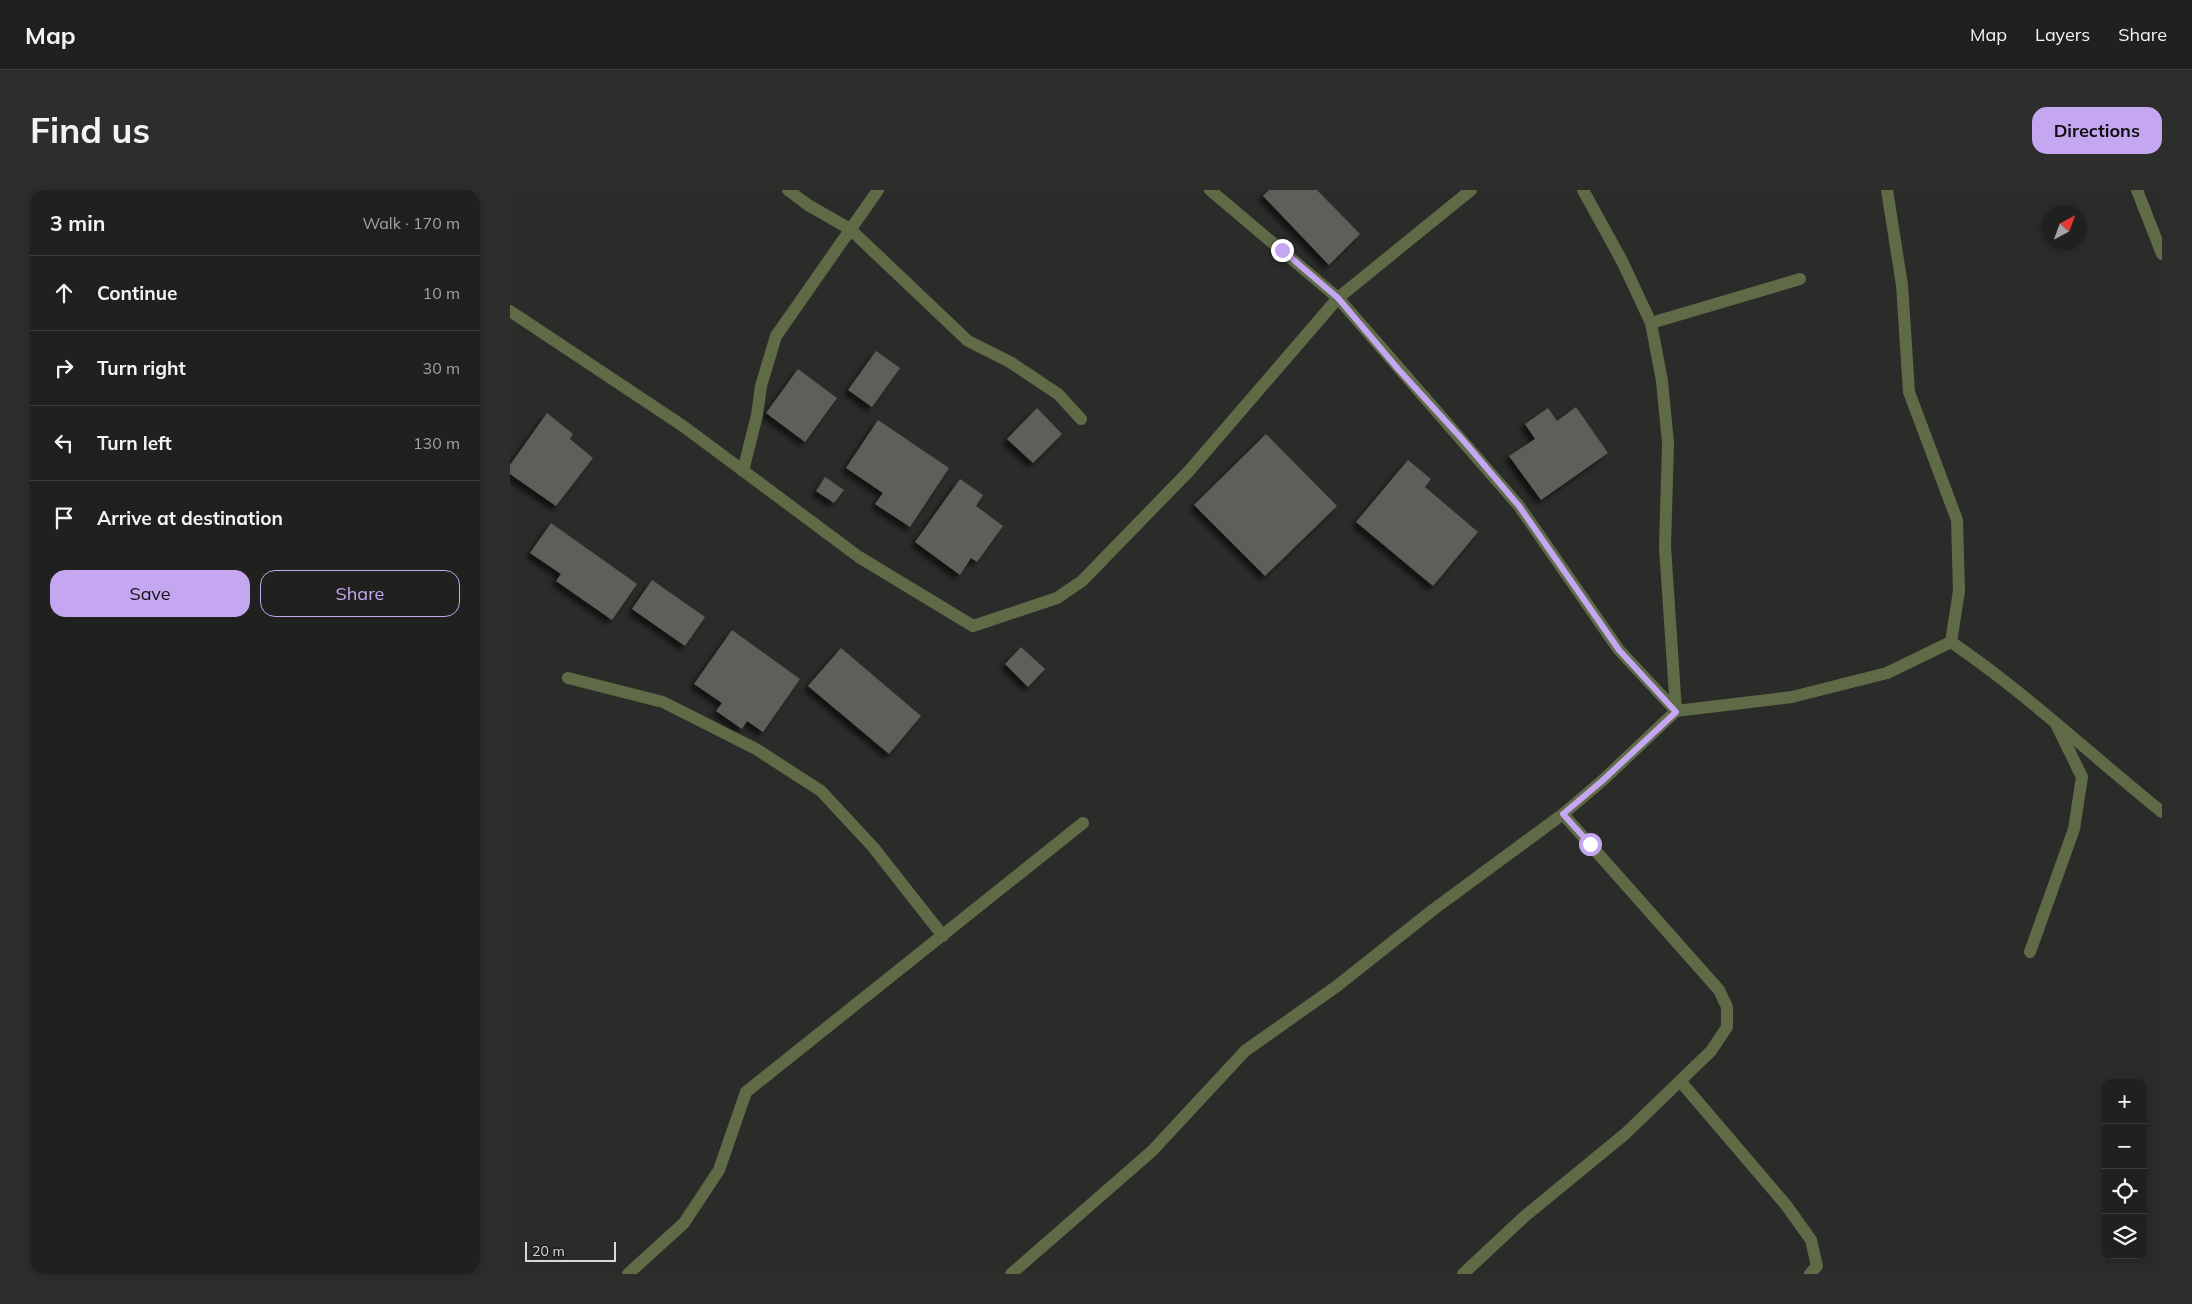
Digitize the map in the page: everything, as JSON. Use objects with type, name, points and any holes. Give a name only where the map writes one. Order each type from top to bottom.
[{"type":"street","points":[[788,190],[808,205],[850,229],[968,341],[1010,362],[1058,394],[1081,419]]},
{"type":"street","points":[[743,471],[758,415],[761,386],[776,336],[878,190]]},
{"type":"street","points":[[1210,190],[1338,298],[1519,506],[1619,650],[1676,712]]},
{"type":"street","points":[[510,311],[683,426],[859,557],[972,626],[1057,598],[1082,581],[1189,471],[1338,298],[1471,190]]},
{"type":"street","points":[[1583,190],[1622,261],[1651,324],[1662,381],[1668,443],[1665,547],[1676,712]]},
{"type":"street","points":[[1887,190],[1902,285],[1909,392],[1957,520],[1959,592],[1951,642]]},
{"type":"street","points":[[2137,190],[2162,254]]},
{"type":"street","points":[[1651,324],[1800,279]]},
{"type":"street","points":[[1011,1274],[1152,1151],[1245,1051],[1337,986],[1434,908],[1563,814],[1602,781],[1676,712],[1792,697],[1887,674],[1951,642]]},
{"type":"street","points":[[1951,642],[1987,666],[2054,719],[2162,812]]},
{"type":"street","points":[[568,678],[663,702],[756,748],[822,791],[874,847],[943,936]]},
{"type":"street","points":[[2030,952],[2074,829],[2082,777],[2054,719]]},
{"type":"street","points":[[1463,1274],[1525,1216],[1625,1134],[1681,1082],[1711,1051],[1726,1027],[1727,1007],[1719,990],[1563,814]]},
{"type":"street","points":[[628,1274],[684,1223],[720,1170],[746,1092],[1083,823]]},
{"type":"street","points":[[1681,1082],[1742,1151],[1786,1205],[1811,1240],[1817,1266],[1810,1274]]},
{"type":"building","points":[[1269,190],[1317,190],[1360,234],[1329,265],[1263,196]]},
{"type":"building","points":[[876,351],[900,368],[872,407],[848,390]]},
{"type":"building","points":[[798,369],[837,398],[805,442],[766,413]]},
{"type":"building","points":[[1576,407],[1608,453],[1541,500],[1509,456],[1535,439],[1525,424],[1548,408],[1557,421]]},
{"type":"building","points":[[1037,408],[1062,434],[1033,463],[1007,439]]},
{"type":"building","points":[[547,413],[573,434],[570,439],[593,458],[556,506],[510,474],[510,465]]},
{"type":"building","points":[[878,420],[949,468],[910,527],[875,504],[883,493],[846,468]]},
{"type":"building","points":[[1266,434],[1337,506],[1265,576],[1194,505]]},
{"type":"building","points":[[1408,460],[1431,479],[1425,487],[1478,532],[1433,586],[1356,522]]},
{"type":"building","points":[[825,477],[844,490],[834,503],[816,491]]},
{"type":"building","points":[[960,479],[983,495],[976,506],[1003,526],[977,562],[971,558],[960,575],[915,542]]},
{"type":"building","points":[[551,523],[637,584],[612,620],[556,581],[561,574],[530,553]]},
{"type":"building","points":[[652,580],[705,617],[685,646],[632,609]]},
{"type":"building","points":[[732,630],[800,679],[763,732],[747,721],[742,729],[716,711],[722,703],[694,684]]},
{"type":"building","points":[[1021,647],[1045,669],[1028,687],[1005,664]]},
{"type":"building","points":[[841,648],[921,716],[889,754],[808,686]]},
{"type":"route","points":[[1282,250],[1338,298],[1399,370],[1462,439],[1519,506],[1619,650],[1676,712],[1602,781],[1563,814],[1590,844]]}]
